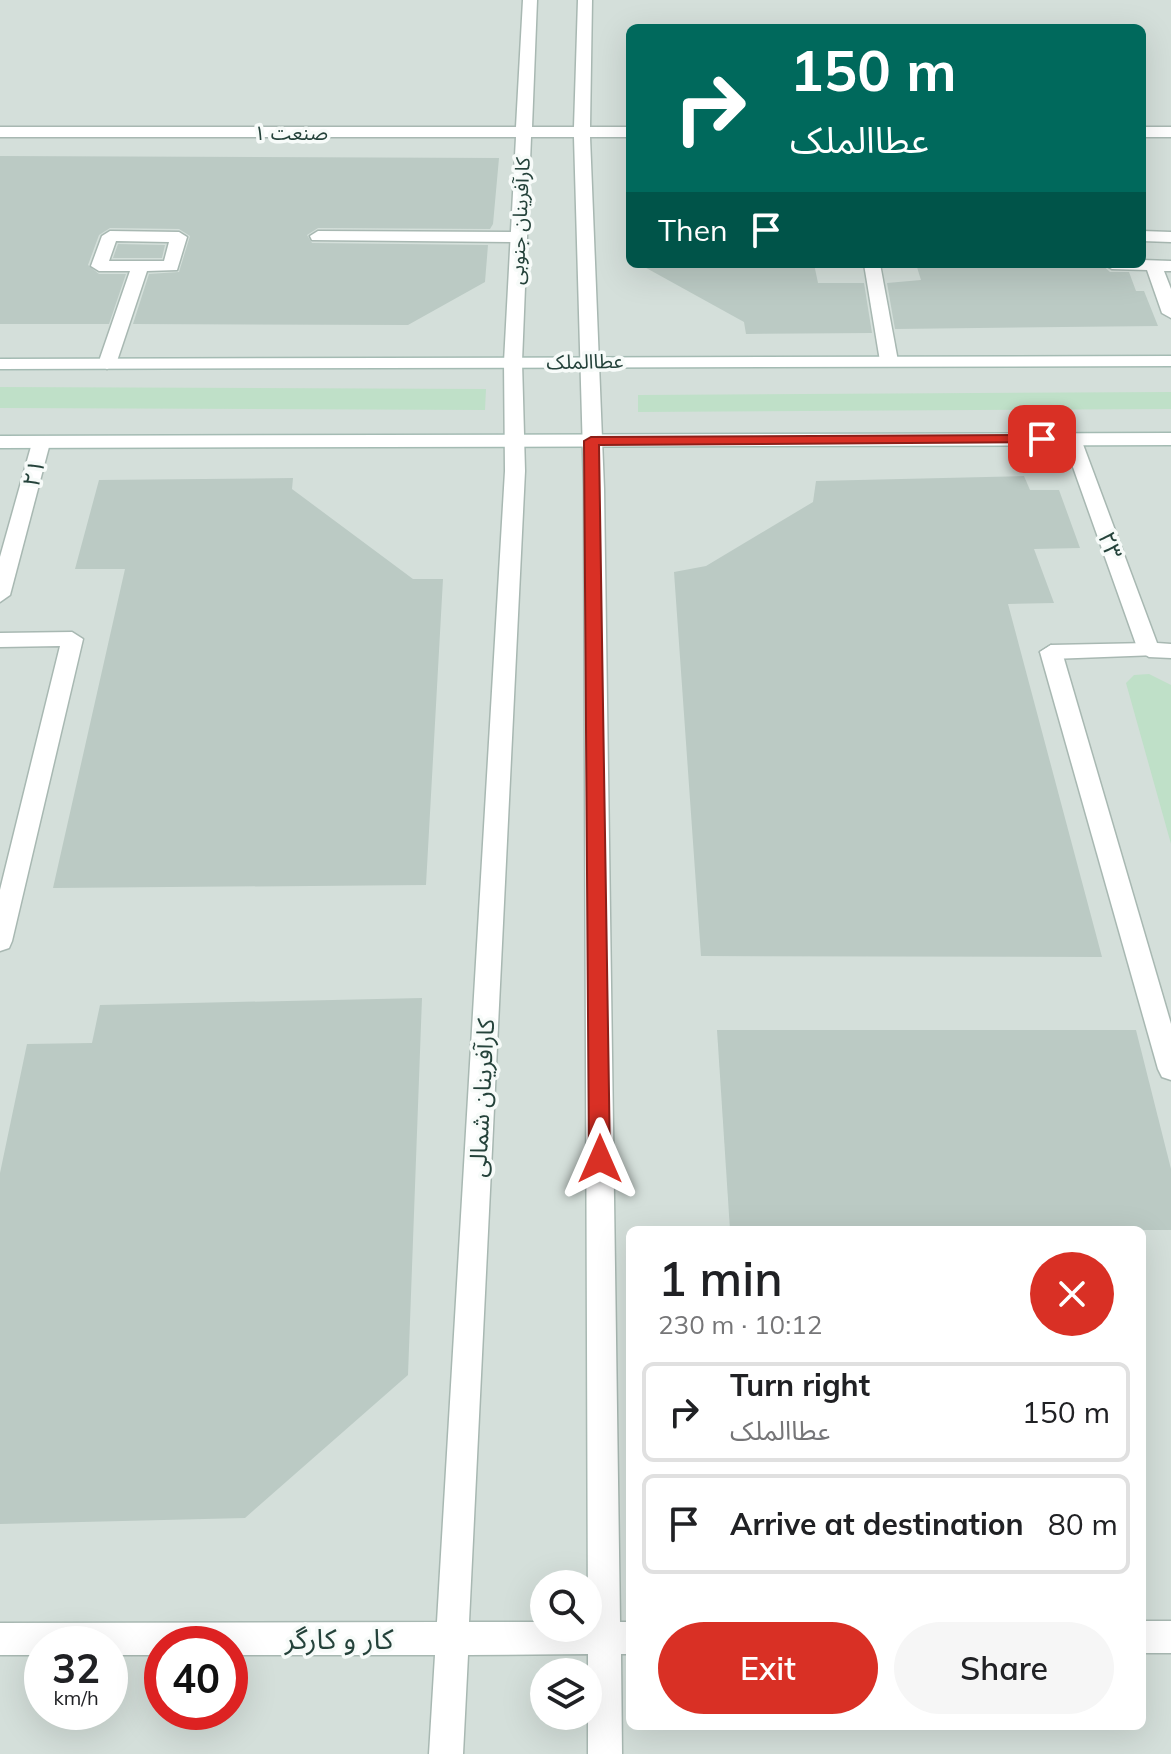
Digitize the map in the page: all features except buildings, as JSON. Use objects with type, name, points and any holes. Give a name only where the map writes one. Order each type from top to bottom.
[{"type":"street","name":"کارآفرینان جنوبی","points":[[514,441],[513,362],[530,0]]},
{"type":"street","points":[[585,0],[582,132],[617,1638],[605,1754]]},
{"type":"street","name":"صنعت ۱","points":[[0,132],[626,132]]},
{"type":"street","points":[[1146,132],[1171,132]]},
{"type":"street","points":[[318,236],[518,237]]},
{"type":"street","points":[[1146,236],[1171,237]]},
{"type":"street","points":[[107,364],[140,266]]},
{"type":"street","points":[[1162,266],[1171,313]]},
{"type":"street","points":[[873,268],[889,361]]},
{"type":"street","name":"عطاالملک","points":[[0,364],[1171,361]]},
{"type":"street","name":"۲۳","points":[[1072,439],[1160,651]]},
{"type":"street","points":[[0,442],[1171,439]]},
{"type":"street","name":"کارآفرینان شمالی","points":[[446,1754],[514,441]]},
{"type":"street","name":"۲۱","points":[[0,595],[41,443]]},
{"type":"street","points":[[0,640],[72,639],[9,869],[0,941]]},
{"type":"street","points":[[1160,651],[1051,652],[1171,1069]]},
{"type":"street","points":[[1146,1637],[1171,1637]]},
{"type":"street","name":"کار و کارگر","points":[[0,1639],[617,1638]]},
{"type":"shaded area","points":[[0,0],[1171,0],[1171,1754],[0,1754]]},
{"type":"green space","points":[[0,387],[486,389],[485,410],[0,408]]},
{"type":"green space","points":[[1171,392],[1171,409],[638,412],[638,395]]},
{"type":"green space","points":[[1149,674],[1171,685],[1171,844],[1126,683],[1134,675]]},
{"type":"route","points":[[600,1159],[595,521],[591,441],[1042,439]]}]
